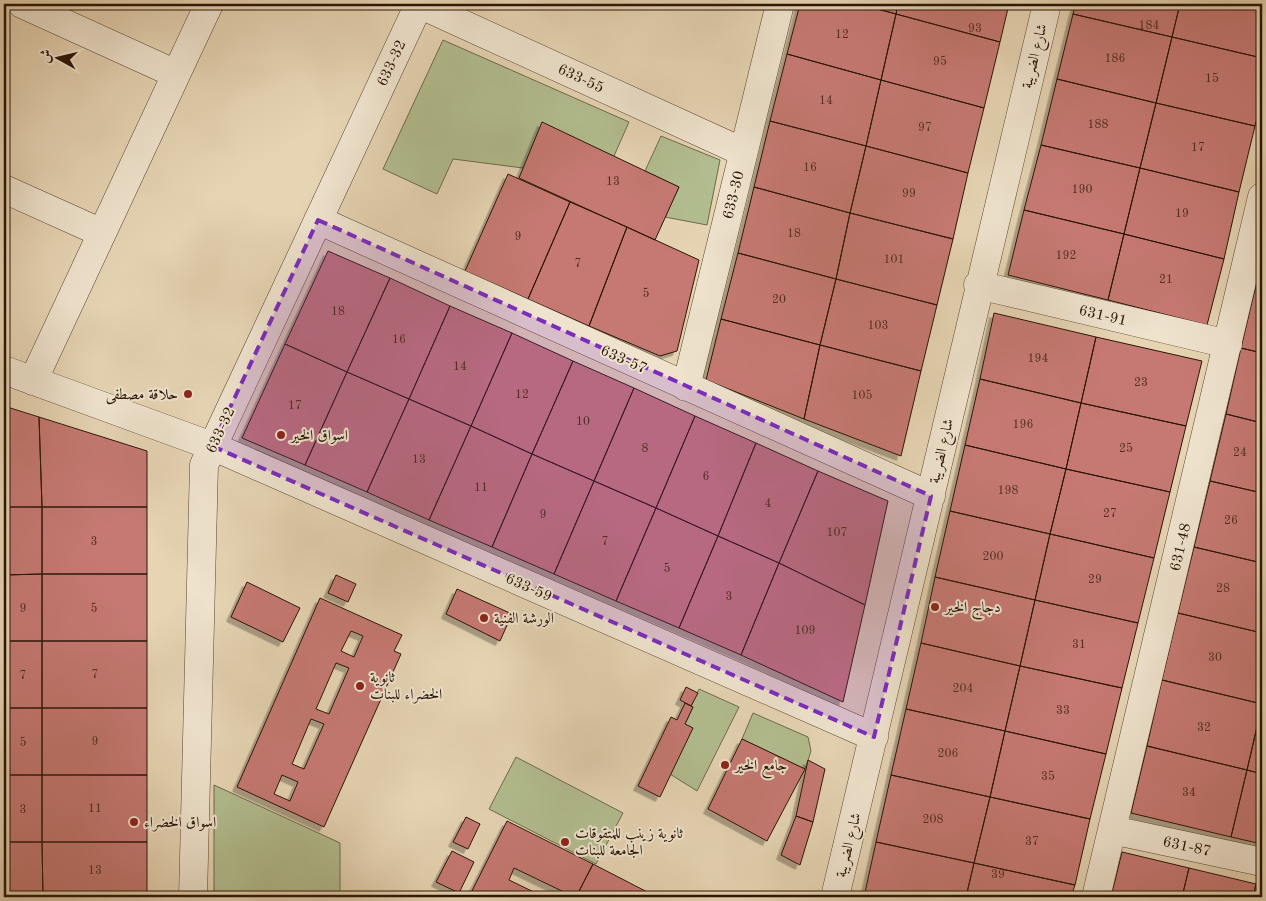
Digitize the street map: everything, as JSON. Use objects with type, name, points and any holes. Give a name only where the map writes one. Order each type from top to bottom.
[{"type":"street","points":[[22,4],[176,74]]},
{"type":"street","points":[[33,381],[209,4]]},
{"type":"street","name":"633-55","points":[[419,4],[743,152]]},
{"type":"street","name":"633-32","points":[[193,897],[204,465],[419,4]]},
{"type":"street","name":"633-30","points":[[686,387],[780,4]]},
{"type":"street","name":"شارع الضريبة","points":[[835,897],[931,496],[978,285],[1047,4]]},
{"type":"street","points":[[4,189],[102,233]]},
{"type":"street","name":"631-48","points":[[1096,897],[1262,197]]},
{"type":"street","name":"633-57","points":[[318,220],[931,496]]},
{"type":"street","name":"631-91","points":[[978,285],[1228,344]]},
{"type":"street","name":"633-59","points":[[4,370],[212,446],[874,737]]},
{"type":"street","name":"631-87","points":[[1112,830],[1262,862]]},
{"type":"highlighted area","points":[[318,220],[931,496],[874,737],[212,446]]},
{"type":"green space","points":[[443,40],[629,122],[614,156],[523,168],[453,159],[437,194],[383,169]]},
{"type":"green space","points":[[661,136],[720,160],[707,225],[665,217],[679,187],[645,171]]},
{"type":"green space","points":[[699,689],[739,707],[697,791],[670,774],[685,724],[693,707],[691,706]]},
{"type":"green space","points":[[753,713],[808,737],[811,751],[805,769],[742,739]]},
{"type":"green space","points":[[516,757],[623,813],[596,864],[489,809]]},
{"type":"green space","points":[[214,785],[340,843],[340,897],[214,897]]},
{"type":"building","points":[[800,4],[859,4],[896,14],[881,80],[787,54]]},
{"type":"building","points":[[859,4],[898,4],[896,14]]},
{"type":"building","points":[[898,4],[1009,4],[1000,42],[896,14]]},
{"type":"building","points":[[1076,4],[1180,4],[1172,37],[1073,14]]},
{"type":"building","points":[[1180,4],[1262,4],[1262,58],[1172,37]]},
{"type":"building","points":[[896,14],[1000,42],[984,108],[881,80]]},
{"type":"building","points":[[1073,14],[1172,37],[1156,103],[1057,79]]},
{"type":"building","points":[[1172,37],[1262,58],[1262,98],[1255,126],[1156,103]]},
{"type":"building","points":[[787,54],[881,80],[866,146],[770,121]]},
{"type":"building","points":[[1057,79],[1156,103],[1140,168],[1041,145]]},
{"type":"building","points":[[881,80],[984,108],[968,173],[866,146]]},
{"type":"building","points":[[1156,103],[1255,126],[1239,192],[1140,168]]},
{"type":"building","points":[[770,121],[866,146],[850,213],[754,187]]},
{"type":"building","points":[[542,122],[679,187],[655,240],[519,178]]},
{"type":"building","points":[[1041,145],[1140,168],[1124,234],[1024,210]]},
{"type":"building","points":[[866,146],[968,173],[953,239],[850,213]]},
{"type":"building","points":[[1140,168],[1239,192],[1224,259],[1124,234]]},
{"type":"building","points":[[508,174],[570,202],[528,299],[465,271]]},
{"type":"building","points":[[754,187],[850,213],[836,279],[738,253]]},
{"type":"building","points":[[570,202],[627,227],[589,326],[528,299]]},
{"type":"building","points":[[1024,210],[1124,234],[1108,300],[1008,275]]},
{"type":"building","points":[[850,213],[953,239],[937,305],[836,279]]},
{"type":"building","points":[[627,227],[699,260],[677,351],[660,356],[589,326]]},
{"type":"building","points":[[1124,234],[1224,259],[1207,325],[1108,300]]},
{"type":"building","points":[[328,251],[390,278],[347,372],[285,344]]},
{"type":"building","points":[[738,253],[836,279],[820,345],[721,319]]},
{"type":"building","points":[[390,278],[450,306],[409,399],[347,372]]},
{"type":"building","points":[[836,279],[937,305],[921,371],[820,345]]},
{"type":"building","points":[[1257,281],[1262,282],[1262,353],[1241,348]]},
{"type":"building","points":[[450,306],[512,333],[471,426],[409,399]]},
{"type":"building","points":[[994,313],[1096,337],[1081,403],[980,379]]},
{"type":"building","points":[[721,319],[820,345],[804,419],[706,380]]},
{"type":"building","points":[[512,333],[573,361],[532,454],[471,426]]},
{"type":"building","points":[[1096,337],[1202,361],[1186,426],[1081,403]]},
{"type":"building","points":[[285,344],[347,372],[305,465],[242,438]]},
{"type":"building","points":[[820,345],[921,371],[901,456],[804,419]]},
{"type":"building","points":[[1241,348],[1262,353],[1262,423],[1226,414]]},
{"type":"building","points":[[573,361],[634,388],[594,481],[532,454]]},
{"type":"building","points":[[347,372],[409,399],[367,492],[305,465]]},
{"type":"building","points":[[980,379],[1081,403],[1066,469],[965,445]]},
{"type":"building","points":[[634,388],[695,416],[656,508],[594,481]]},
{"type":"building","points":[[409,399],[471,426],[429,520],[367,492]]},
{"type":"building","points":[[1081,403],[1186,426],[1170,492],[1066,469]]},
{"type":"building","points":[[4,406],[39,417],[42,507],[4,507]]},
{"type":"building","points":[[1226,414],[1262,423],[1262,493],[1210,481]]},
{"type":"building","points":[[695,416],[756,443],[718,536],[656,508]]},
{"type":"building","points":[[39,417],[147,451],[147,507],[42,507]]},
{"type":"building","points":[[471,426],[532,454],[492,547],[429,520]]},
{"type":"building","points":[[756,443],[818,471],[779,563],[718,536]]},
{"type":"building","points":[[965,445],[1066,469],[1050,534],[950,511]]},
{"type":"building","points":[[532,454],[594,481],[554,574],[492,547]]},
{"type":"building","points":[[1066,469],[1170,492],[1154,558],[1050,534]]},
{"type":"building","points":[[818,471],[888,501],[865,605],[779,563]]},
{"type":"building","points":[[594,481],[656,508],[616,601],[554,574]]},
{"type":"building","points":[[1210,481],[1262,493],[1262,563],[1194,547]]},
{"type":"building","points":[[4,507],[42,507],[42,574],[4,575]]},
{"type":"building","points":[[42,507],[147,507],[147,574],[42,574]]},
{"type":"building","points":[[656,508],[718,536],[679,628],[616,601]]},
{"type":"building","points":[[950,511],[1050,534],[1035,600],[935,577]]},
{"type":"building","points":[[1050,534],[1154,558],[1138,623],[1035,600]]},
{"type":"building","points":[[718,536],[779,563],[741,655],[679,628]]},
{"type":"building","points":[[1194,547],[1262,563],[1262,633],[1178,613]]},
{"type":"building","points":[[779,563],[865,605],[843,702],[741,655]]},
{"type":"building","points":[[42,574],[42,641],[4,641],[4,575]]},
{"type":"building","points":[[42,574],[147,574],[147,641],[42,641]]},
{"type":"building","points":[[336,575],[356,584],[348,602],[328,593]]},
{"type":"building","points":[[935,577],[1035,600],[1020,666],[921,643]]},
{"type":"building","points":[[247,582],[300,608],[283,642],[231,617]]},
{"type":"building","points":[[457,589],[512,614],[500,641],[446,614]]},
{"type":"building","points":[[320,598],[402,635],[394,651],[401,654],[324,827],[237,787]],"holes":[[[351,631],[363,636],[354,657],[341,651]],[[336,663],[349,668],[329,714],[316,709]],[[311,719],[324,724],[304,769],[292,764]],[[282,775],[298,782],[290,801],[274,794]]]},
{"type":"building","points":[[1035,600],[1138,623],[1122,688],[1020,666]]},
{"type":"building","points":[[1178,613],[1262,633],[1262,704],[1162,680]]},
{"type":"building","points":[[4,641],[42,641],[42,708],[4,708]]},
{"type":"building","points":[[42,641],[147,641],[147,708],[42,708]]},
{"type":"building","points":[[921,643],[1020,666],[1005,731],[906,709]]},
{"type":"building","points":[[1020,666],[1122,688],[1106,754],[1005,731]]},
{"type":"building","points":[[1162,680],[1262,704],[1247,770],[1147,746]]},
{"type":"building","points":[[686,687],[698,693],[691,706],[680,700]]},
{"type":"building","points":[[685,703],[693,707],[685,724],[693,728],[660,797],[638,786],[671,717],[677,720]]},
{"type":"building","points":[[1262,707],[1262,774],[1247,770]]},
{"type":"building","points":[[4,708],[42,708],[42,775],[4,775]]},
{"type":"building","points":[[42,708],[147,708],[147,775],[42,775]]},
{"type":"building","points":[[906,709],[1005,731],[990,797],[891,775]]},
{"type":"building","points":[[1005,731],[1106,754],[1090,819],[990,797]]},
{"type":"building","points":[[742,739],[805,769],[767,841],[708,809]]},
{"type":"building","points":[[1147,746],[1247,770],[1231,837],[1131,813]]},
{"type":"building","points":[[808,760],[825,769],[813,822],[796,816]]},
{"type":"building","points":[[1247,770],[1262,774],[1262,844],[1231,837]]},
{"type":"building","points":[[4,775],[42,775],[42,842],[4,842]]},
{"type":"building","points":[[42,775],[147,775],[147,842],[42,842]]},
{"type":"building","points":[[891,775],[990,797],[974,863],[876,842]]},
{"type":"building","points":[[990,797],[1090,819],[1075,885],[974,863]]},
{"type":"building","points":[[796,816],[813,822],[800,865],[781,855]]},
{"type":"building","points":[[466,817],[480,824],[468,849],[453,842]]},
{"type":"building","points":[[507,821],[593,864],[576,897],[564,897],[566,893],[514,868],[509,880],[544,897],[469,897]]},
{"type":"building","points":[[4,842],[42,842],[43,897],[4,897]]},
{"type":"building","points":[[42,842],[147,842],[147,897],[43,897]]},
{"type":"building","points":[[876,842],[974,863],[966,897],[864,897]]},
{"type":"building","points":[[452,851],[474,862],[459,893],[436,882]]},
{"type":"building","points":[[1122,852],[1189,868],[1182,897],[1111,897]]},
{"type":"building","points":[[974,863],[1075,885],[1071,897],[966,897]]},
{"type":"building","points":[[593,864],[657,897],[576,897]]},
{"type":"building","points":[[1189,868],[1256,884],[1253,897],[1182,897]]},
{"type":"building","points":[[1256,884],[1262,885],[1262,897],[1253,897]]},
{"type":"place","name":"حلاقة مصطفى","points":[[188,394]]},
{"type":"place","name":"اسواق الخير","points":[[281,435]]},
{"type":"place","name":"دجاج الخير","points":[[935,607]]},
{"type":"place","name":"الورشة الفنية","points":[[484,618]]},
{"type":"place","name":"ثانوية الخضراء للبنات","points":[[360,686]]},
{"type":"place","name":"جامع الخير","points":[[725,765]]},
{"type":"place","name":"اسواق الخضراء","points":[[134,822]]},
{"type":"place","name":"ثانوية زينب للمتقوقات الجامعة للبنات","points":[[565,842]]}]
